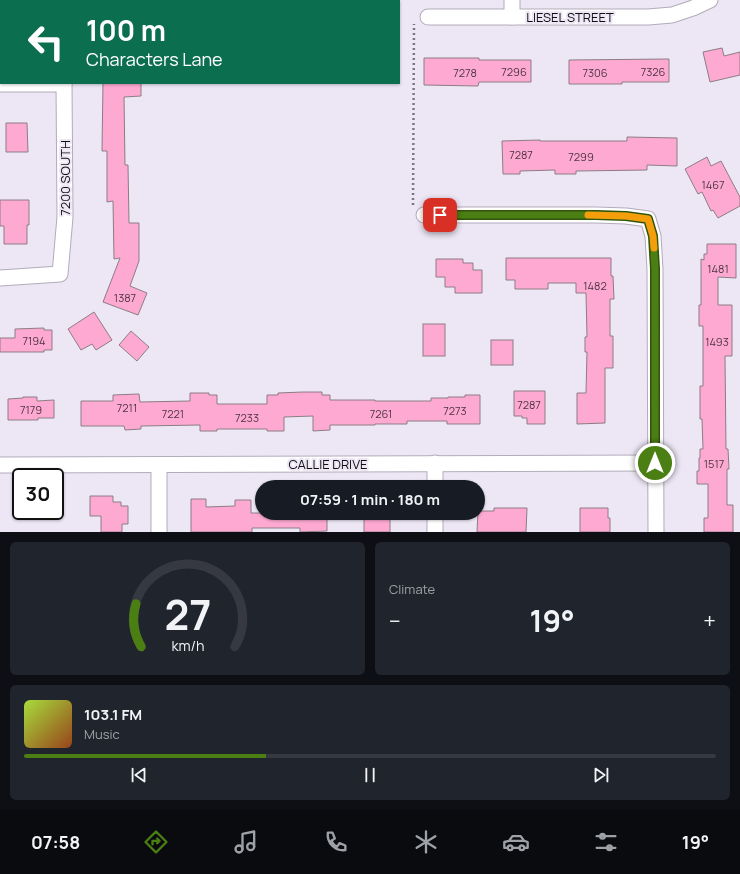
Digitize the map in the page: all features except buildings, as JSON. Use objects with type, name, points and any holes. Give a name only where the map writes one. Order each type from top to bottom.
[{"type":"street","points":[[512,0],[512,17]]},
{"type":"street","name":"LIESEL STREET","points":[[428,17],[648,17],[672,15],[710,0]]},
{"type":"street","name":"7200 SOUTH","points":[[0,278],[60,274],[65,217],[64,84]]},
{"type":"street","points":[[424,215],[596,215],[626,216],[648,219],[653,236],[655,269],[656,532]]},
{"type":"street","points":[[435,463],[435,480]]},
{"type":"street","name":"CALLIE DRIVE","points":[[0,465],[655,463]]},
{"type":"street","points":[[159,465],[159,532]]},
{"type":"street","points":[[435,520],[435,532]]},
{"type":"path","points":[[424,215],[413,208],[414,24],[420,24],[428,17]]},
{"type":"slow traffic","points":[[588,215],[626,216],[648,219],[653,236],[654,248]]},
{"type":"route","points":[[440,215],[596,215],[626,216],[648,219],[653,236],[655,269],[655,463]]}]
